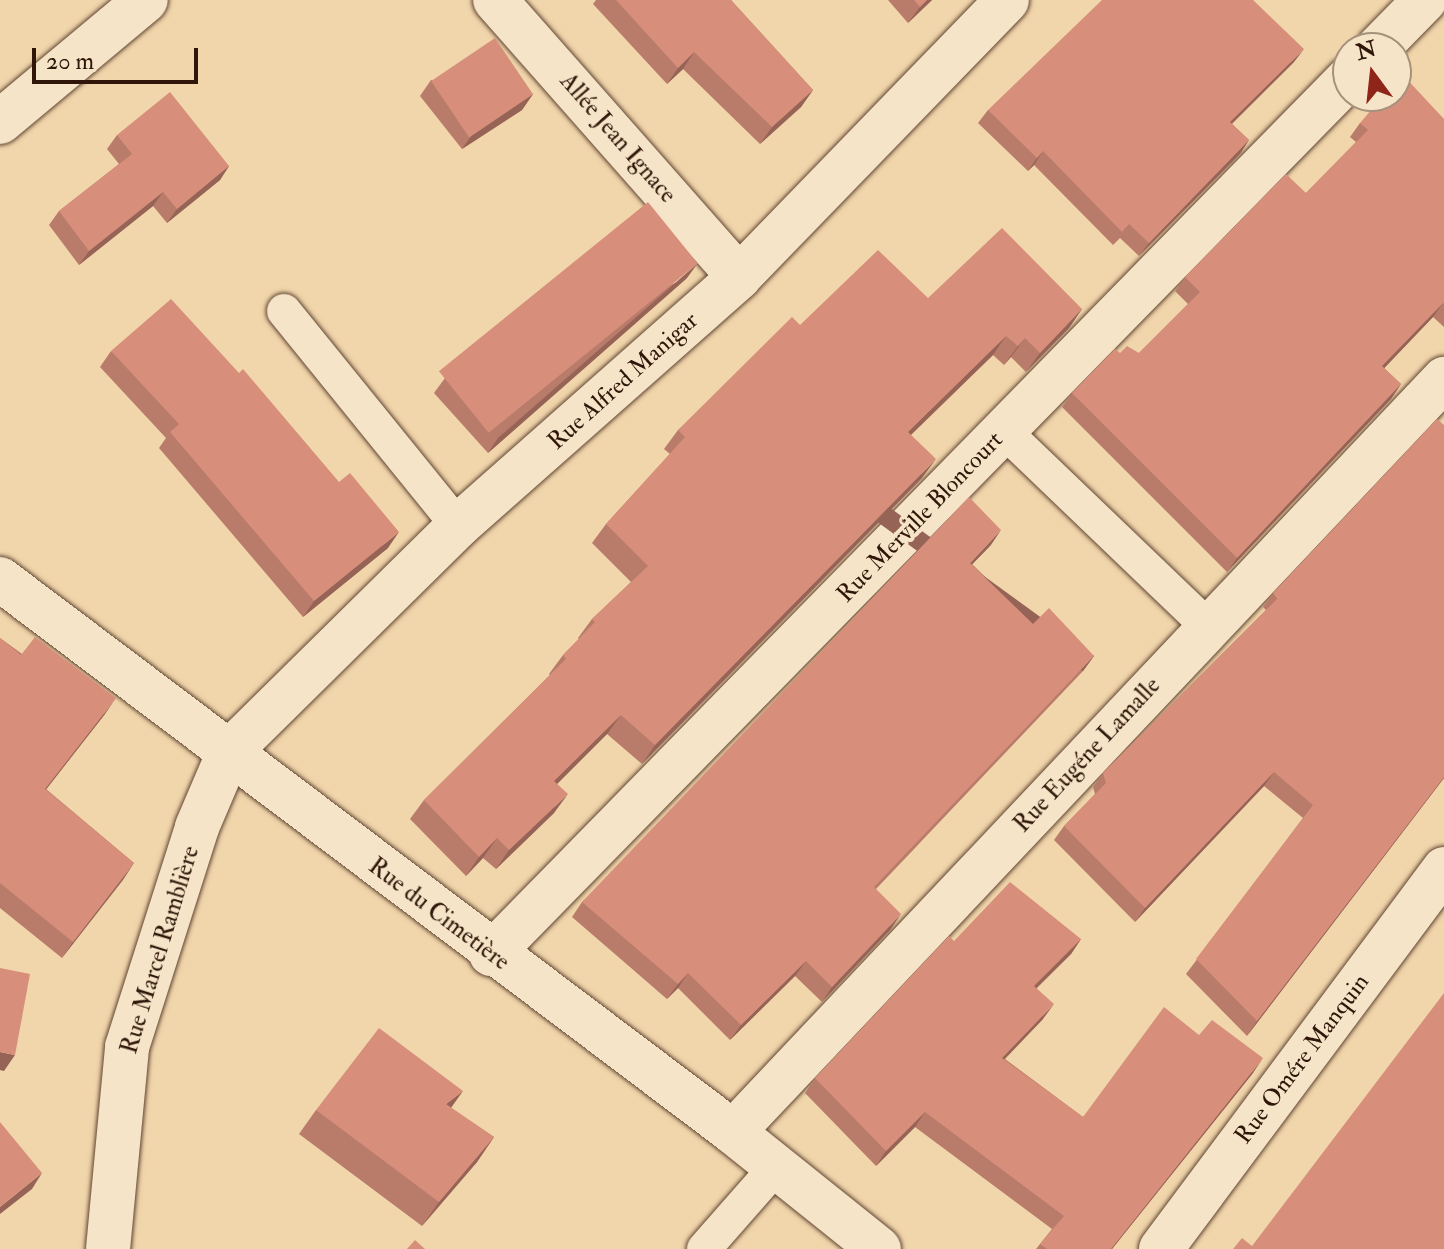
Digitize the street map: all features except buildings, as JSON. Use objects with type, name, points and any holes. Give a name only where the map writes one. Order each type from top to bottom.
[{"type":"street","points":[[0,122],[146,0]]},
{"type":"street","name":"Rue Alfred Manigar","points":[[229,752],[458,526],[739,277],[1007,0]]},
{"type":"street","points":[[1394,32],[1425,0]]},
{"type":"street","points":[[1437,0],[1444,7]]},
{"type":"street","name":"Allée Jean Ignace","points":[[505,3],[739,277]]},
{"type":"street","name":"Rue Merville Bloncourt","points":[[491,954],[1332,95]]},
{"type":"street","name":"Rue Eugéne Lamalle","points":[[733,1132],[1207,626],[1444,379]]},
{"type":"street","name":"Rue du Cimetière","points":[[0,579],[491,954],[733,1132],[879,1249]]},
{"type":"street","name":"Rue Marcel Ramblière","points":[[108,1249],[127,1047],[197,827],[229,752]]},
{"type":"street","name":"Rue Omére Manquin","points":[[1161,1249],[1444,869]]},
{"type":"lane","points":[[284,311],[458,526]]},
{"type":"lane","points":[[1004,431],[1207,626]]},
{"type":"lane","points":[[704,1249],[777,1166]]}]
